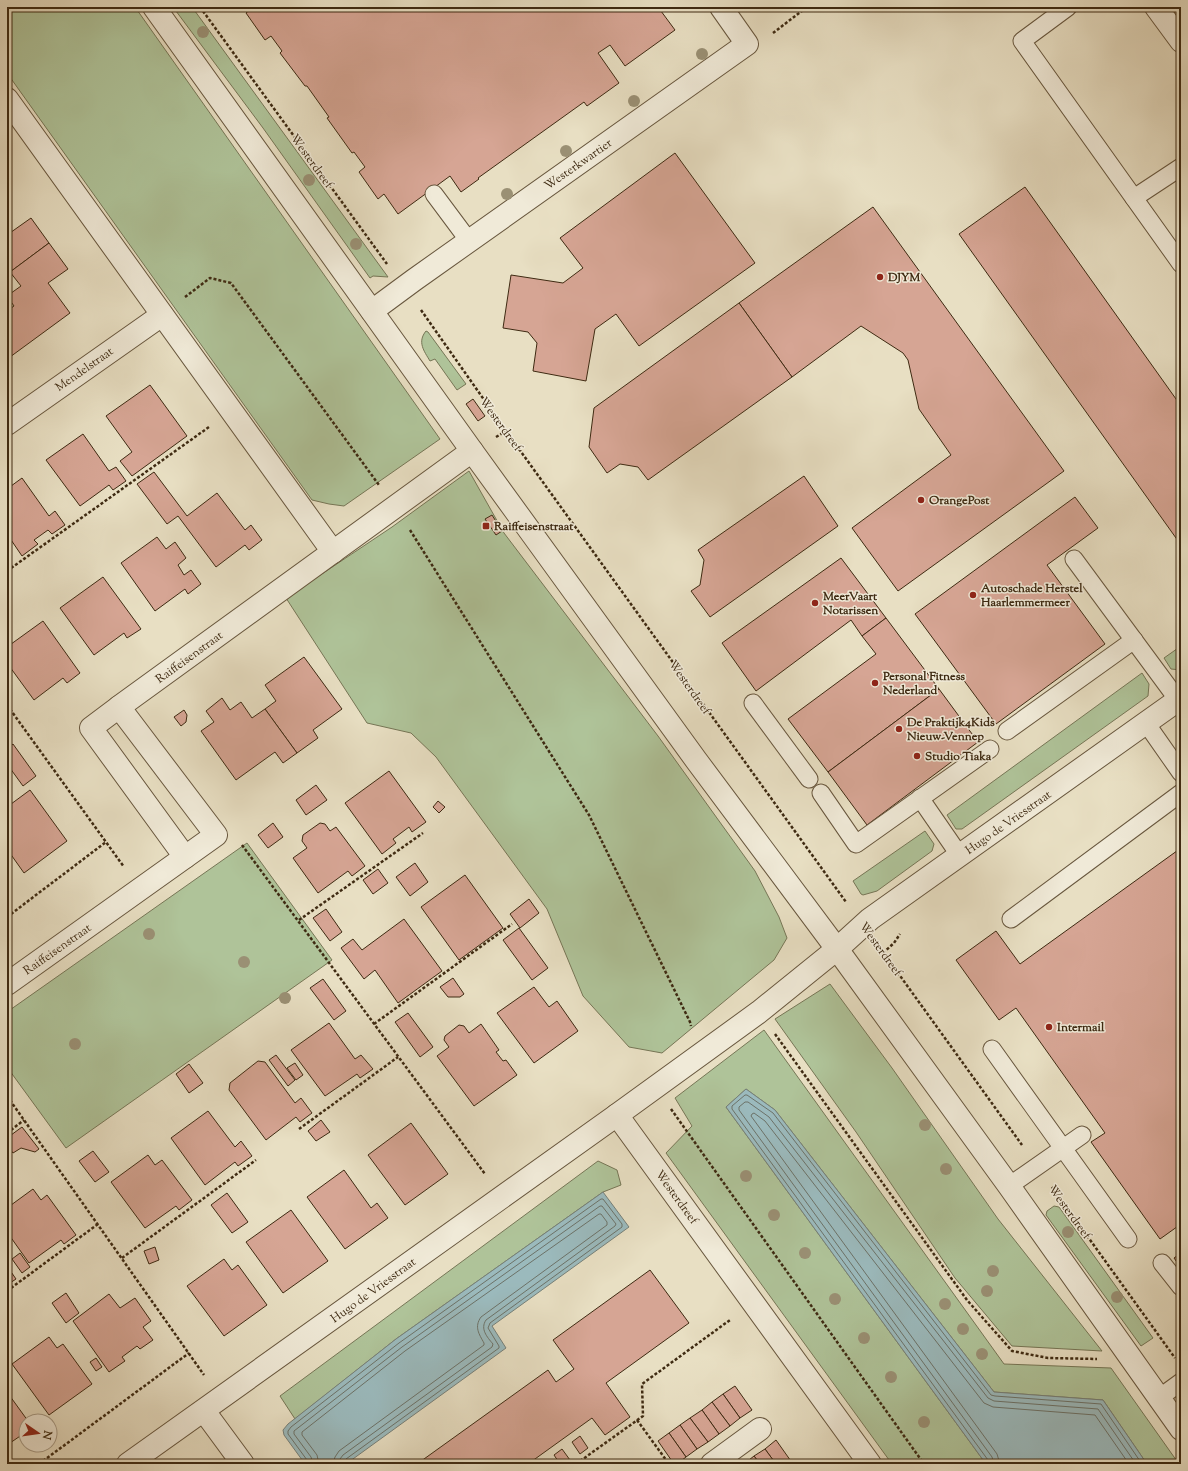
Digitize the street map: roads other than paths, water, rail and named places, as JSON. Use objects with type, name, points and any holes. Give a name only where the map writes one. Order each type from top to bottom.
[{"type":"street","name":"Westerkwartier","points":[[372,311],[747,44],[721,7]]},
{"type":"street","points":[[1156,7],[1181,41]]},
{"type":"street","points":[[154,9],[696,760],[837,949],[1181,1429]]},
{"type":"street","points":[[7,99],[333,552]]},
{"type":"street","name":"Mendelstraat","points":[[7,424],[162,314]]},
{"type":"street","name":"Raiffeisenstraat","points":[[185,857],[92,728],[472,451]]},
{"type":"street","name":"Hugo de Vriesstraat","points":[[837,949],[863,925],[1180,699]]},
{"type":"street","name":"Raiffeisenstraat","points":[[7,984],[216,835],[119,707]]},
{"type":"street","points":[[617,1115],[759,1012],[837,949]]},
{"type":"street","name":"Hugo de Vriesstraat","points":[[128,1464],[222,1399],[617,1115]]},
{"type":"street","name":"Westerdreef","points":[[617,1115],[870,1464]]},
{"type":"street","points":[[204,1411],[243,1464]]},
{"type":"street","points":[[712,1464],[760,1429]]},
{"type":"lane","points":[[1068,7],[1022,41],[1181,264]]},
{"type":"lane","points":[[1134,198],[1181,167]]},
{"type":"lane","points":[[434,194],[469,241]]},
{"type":"lane","points":[[1074,558],[1134,640],[1180,699]]},
{"type":"lane","points":[[1007,731],[1134,640]]},
{"type":"lane","points":[[753,703],[809,780]]},
{"type":"lane","points":[[1146,723],[1181,773]]},
{"type":"lane","points":[[821,793],[856,844],[990,749]]},
{"type":"lane","points":[[1011,919],[1181,793]]},
{"type":"lane","points":[[920,798],[960,856]]},
{"type":"lane","points":[[992,1049],[1128,1239]]},
{"type":"lane","points":[[1008,1186],[1082,1135]]},
{"type":"lane","points":[[1162,1263],[1181,1287]]},
{"type":"lane","points":[[1159,1398],[1181,1382]]},
{"type":"water","points":[[746,1089],[775,1110],[994,1392],[1103,1400],[1147,1464],[986,1464],[726,1107]]},
{"type":"water","points":[[603,1192],[629,1227],[492,1326],[506,1348],[346,1464],[305,1464],[284,1435],[283,1430],[288,1424],[396,1339]]},
{"type":"place","name":"DJYM","points":[[880,277]]},
{"type":"place","name":"OrangePost","points":[[921,500]]},
{"type":"place","name":"Raiffeisenstraat","points":[[486,526]]},
{"type":"place","name":"Autoschade Herstel Haarlemmermeer","points":[[973,595]]},
{"type":"place","name":"MeerVaart Notarissen","points":[[815,603]]},
{"type":"place","name":"Personal Fitness Nederland","points":[[875,683]]},
{"type":"place","name":"De Praktijk4Kids Nieuw-Vennep","points":[[899,729]]},
{"type":"place","name":"Studio Tiaka","points":[[917,756]]},
{"type":"place","name":"Intermail","points":[[1049,1027]]}]
